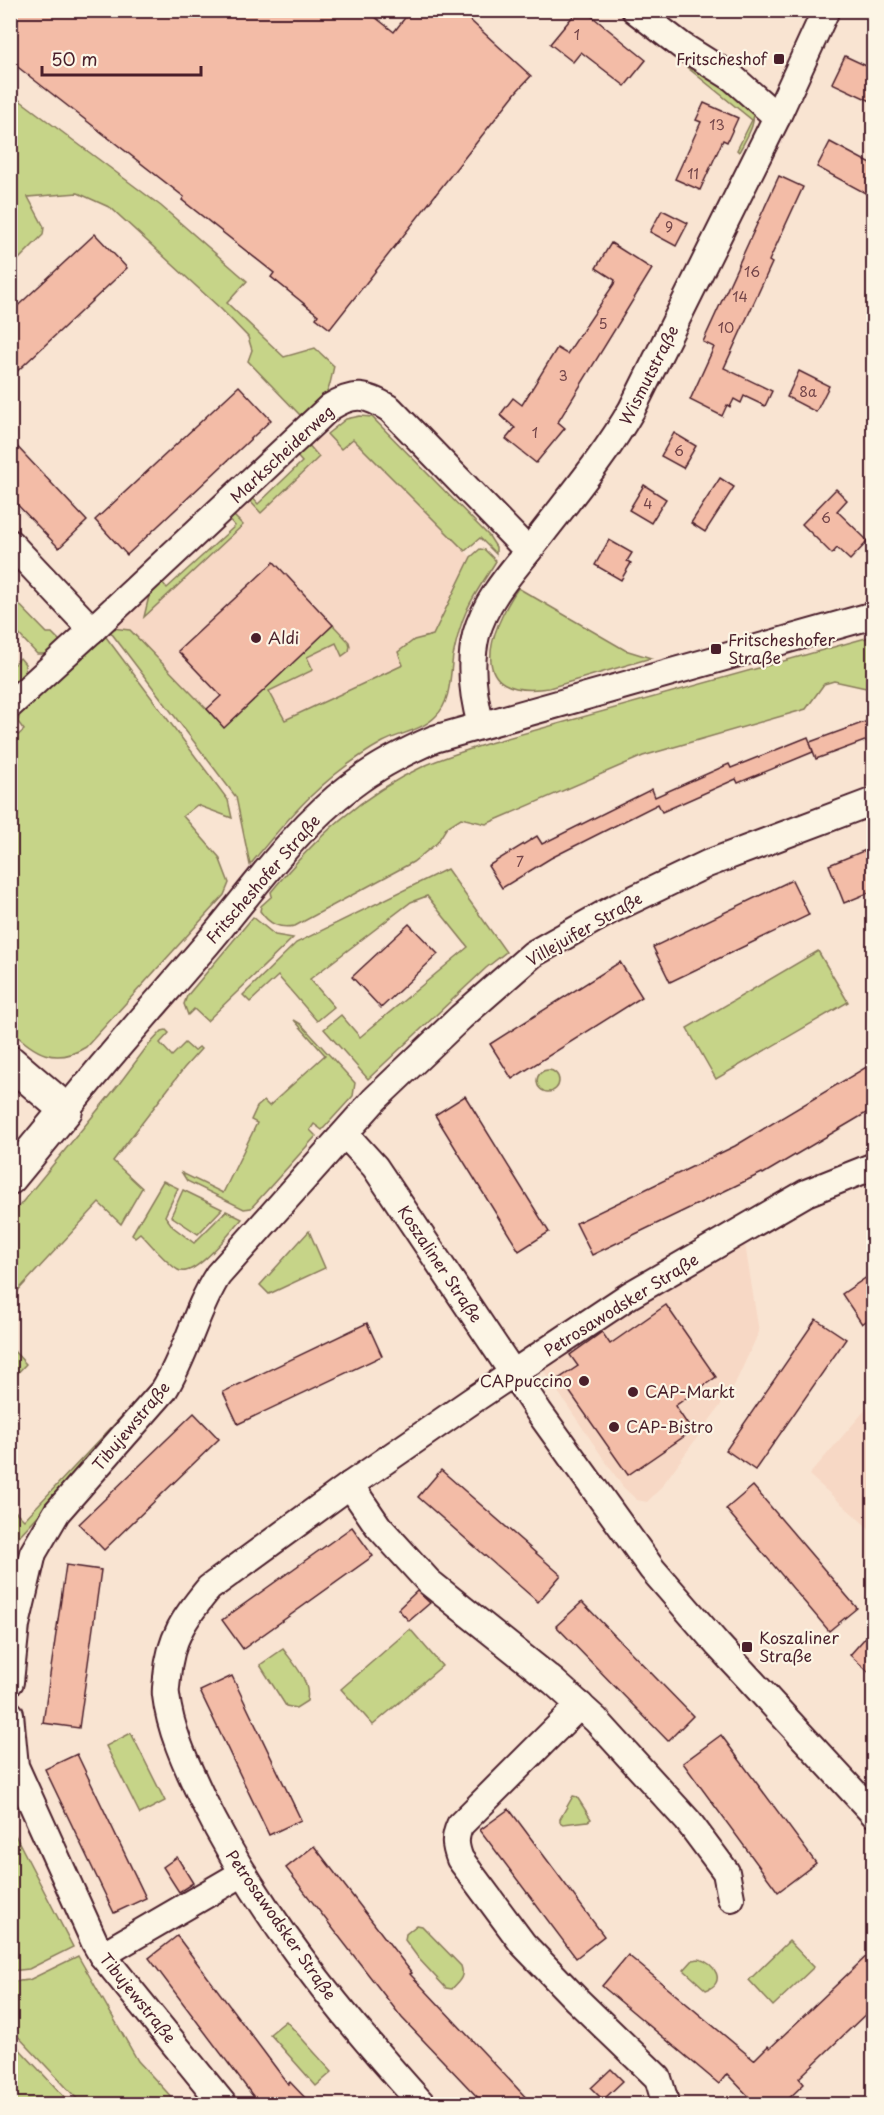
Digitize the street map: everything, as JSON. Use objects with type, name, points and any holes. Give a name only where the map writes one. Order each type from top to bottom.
[{"type":"street","points":[[635,10],[681,46],[733,78],[777,117]]},
{"type":"street","name":"Wismutstraße","points":[[481,725],[472,662],[477,633],[489,603],[612,443],[632,409],[777,117],[826,10]]},
{"type":"street","name":"Markscheiderweg","points":[[10,705],[315,421],[343,399],[357,396],[374,399],[390,409],[528,551]]},
{"type":"street","points":[[10,543],[92,630]]},
{"type":"street","name":"Fritscheshofer Straße","points":[[10,1178],[100,1067],[301,832],[350,787],[403,753],[434,740],[873,615]]},
{"type":"street","name":"Villejuifer Straße","points":[[345,1134],[375,1099],[461,1017],[533,954],[611,910],[707,864],[873,801]]},
{"type":"street","points":[[10,1062],[66,1110]]},
{"type":"street","name":"Koszaliner Straße","points":[[345,1134],[375,1167],[513,1373],[652,1569],[718,1645],[873,1814]]},
{"type":"street","name":"Tibujewstraße","points":[[10,1682],[16,1625],[33,1553],[43,1533],[57,1512],[164,1390],[175,1372],[209,1288],[218,1275],[345,1134]]},
{"type":"street","name":"Petrosawodsker Straße","points":[[422,2104],[362,2037],[309,1968],[243,1873],[220,1834],[192,1776],[175,1733],[166,1694],[168,1663],[175,1636],[190,1610],[209,1588],[350,1485],[513,1373],[630,1295],[806,1193],[873,1166]]},
{"type":"street","points":[[350,1485],[378,1526],[429,1582],[596,1720],[687,1821],[726,1872],[731,1898]]},
{"type":"street","points":[[580,1705],[460,1825],[455,1836],[456,1847],[460,1859],[523,1944],[657,2078],[664,2098]]},
{"type":"street","name":"Tibujewstraße","points":[[10,1714],[15,1766],[95,1943],[224,2104]]},
{"type":"street","points":[[102,1954],[243,1873]]},
{"type":"shaded area","points":[[327,434],[341,449],[352,438],[471,557],[422,656],[284,720],[227,743],[111,628],[150,592],[167,588],[235,526],[228,518],[248,499],[258,504],[302,462],[307,443]]},
{"type":"shaded area","points":[[744,1238],[759,1332],[733,1388],[659,1490],[647,1502],[637,1500],[623,1487],[539,1364]]},
{"type":"shaded area","points":[[873,1401],[873,1532],[809,1475]]},
{"type":"green space","points":[[673,56],[695,66],[751,110],[753,114],[752,125],[739,152],[737,150],[752,120]]},
{"type":"green space","points":[[10,93],[161,206],[247,281],[227,303],[284,357],[315,348],[334,366],[325,396],[300,415],[248,361],[252,350],[248,337],[221,309],[111,208],[78,193],[28,197],[44,227],[43,235],[11,267]]},
{"type":"green space","points":[[360,416],[372,417],[489,536],[496,547],[496,554],[480,538],[465,551],[353,439],[341,449],[327,434],[346,419]]},
{"type":"green space","points":[[307,443],[319,457],[261,513],[248,499],[251,496],[258,504],[302,462],[295,454]]},
{"type":"green space","points":[[233,515],[243,525],[144,617],[150,592],[161,581],[167,588],[235,526],[228,518]]},
{"type":"green space","points":[[480,549],[485,550],[496,561],[472,599],[462,622],[453,656],[447,696],[441,710],[425,725],[383,742],[344,767],[294,813],[250,865],[236,797],[109,630],[111,628],[130,630],[224,727],[333,625],[349,642],[349,651],[342,656],[336,643],[307,657],[313,670],[269,691],[285,720],[403,665],[398,652],[414,640],[433,635],[471,557]]},
{"type":"green space","points":[[518,588],[625,650],[651,658],[549,688],[522,689],[504,684],[494,673],[491,659],[492,643],[498,624]]},
{"type":"green space","points":[[10,595],[47,633],[52,633],[64,645],[54,654],[37,654],[11,626]]},
{"type":"green space","points":[[103,633],[228,800],[232,818],[197,805],[183,816],[219,857],[229,883],[224,895],[86,1047],[75,1053],[55,1056],[28,1045],[11,1030],[10,732],[16,737],[24,730],[18,722],[20,713]]},
{"type":"green space","points":[[873,636],[873,688],[834,681],[824,684],[806,709],[643,756],[486,824],[461,818],[447,827],[437,843],[413,862],[295,926],[284,927],[275,924],[260,911],[261,906],[272,896],[271,892],[288,872],[340,820],[380,790],[424,766],[486,744]]},
{"type":"green space","points":[[20,658],[25,664],[24,682],[11,695],[11,667]]},
{"type":"green space","points":[[447,869],[506,952],[368,1079],[324,1029],[341,1015],[360,1037],[468,947],[427,896],[411,902],[310,979],[334,1007],[317,1021],[278,976],[250,1002],[243,995],[296,943]]},
{"type":"green space","points":[[253,917],[275,935],[293,938],[207,1021],[194,1009],[188,1015],[184,1004],[187,996]]},
{"type":"green space","points":[[818,951],[848,1002],[716,1079],[687,1028]]},
{"type":"green space","points":[[294,1020],[301,1024],[355,1083],[353,1096],[322,1130],[314,1124],[310,1130],[316,1136],[251,1208],[244,1209],[187,1181],[182,1173],[223,1193],[257,1123],[251,1120],[257,1107],[264,1101],[269,1106],[325,1055]]},
{"type":"green space","points":[[166,1030],[169,1033],[160,1043],[172,1056],[185,1043],[194,1051],[199,1047],[201,1049],[113,1161],[142,1188],[121,1224],[99,1203],[11,1298],[11,1216],[146,1048],[162,1031]]},
{"type":"green space","points":[[544,1070],[552,1070],[559,1077],[559,1085],[552,1092],[544,1092],[537,1085],[537,1077]]},
{"type":"green space","points":[[163,1181],[178,1188],[165,1216],[173,1227],[194,1243],[226,1211],[242,1219],[212,1253],[193,1268],[185,1271],[178,1270],[168,1262],[140,1233],[135,1237],[132,1234]]},
{"type":"green space","points":[[183,1190],[222,1209],[198,1234],[171,1216]]},
{"type":"green space","points":[[309,1231],[325,1268],[269,1294],[260,1285]]},
{"type":"green space","points":[[11,1348],[26,1364],[11,1380]]},
{"type":"green space","points":[[172,1363],[159,1386],[19,1536],[11,1559],[11,1507],[24,1520]]},
{"type":"green space","points":[[410,1629],[442,1666],[373,1725],[341,1689]]},
{"type":"green space","points":[[283,1649],[301,1673],[308,1694],[307,1701],[296,1708],[286,1706],[260,1665]]},
{"type":"green space","points":[[131,1733],[165,1801],[140,1814],[106,1746]]},
{"type":"green space","points":[[573,1796],[577,1797],[591,1819],[563,1824],[560,1819]]},
{"type":"green space","points":[[11,1827],[73,1947],[29,1969],[11,1971]]},
{"type":"green space","points":[[417,1925],[422,1926],[461,1966],[462,1976],[452,1989],[446,1988],[405,1940],[406,1934]]},
{"type":"green space","points":[[789,1941],[814,1967],[773,2006],[749,1980]]},
{"type":"green space","points":[[78,1956],[138,2061],[178,2104],[82,2104],[11,2029],[11,1982],[29,1980]]},
{"type":"green space","points":[[699,1959],[710,1965],[716,1973],[716,1983],[706,1990],[684,1970],[693,1960]]},
{"type":"green space","points":[[286,2021],[332,2072],[316,2086],[270,2034]]},
{"type":"green space","points":[[11,2040],[71,2104],[11,2104]]},
{"type":"building","points":[[10,10],[366,10],[394,32],[411,10],[459,10],[531,76],[330,329],[316,318],[318,315],[271,277],[274,273],[182,200],[184,197],[10,61]]},
{"type":"building","points":[[578,10],[584,10],[646,60],[625,86],[581,52],[573,62],[550,44]]},
{"type":"building","points":[[845,56],[873,69],[873,102],[832,83]]},
{"type":"building","points":[[704,103],[738,118],[727,142],[723,140],[700,190],[675,179],[701,122],[696,120]]},
{"type":"building","points":[[830,142],[873,165],[873,181],[867,194],[817,167]]},
{"type":"building","points":[[779,176],[803,187],[769,261],[772,263],[724,368],[772,391],[765,406],[744,396],[741,403],[734,399],[730,407],[727,405],[722,416],[690,400],[714,347],[703,342]]},
{"type":"building","points":[[662,210],[688,223],[676,246],[650,232]]},
{"type":"building","points":[[95,234],[127,268],[10,378],[10,313]]},
{"type":"building","points":[[611,243],[652,269],[558,422],[565,428],[536,463],[506,439],[515,428],[500,415],[513,398],[522,405],[557,348],[567,354],[614,284],[615,280],[596,268]]},
{"type":"building","points":[[799,371],[829,386],[816,412],[787,397]]},
{"type":"building","points":[[239,386],[271,420],[127,555],[95,520]]},
{"type":"building","points":[[674,433],[696,446],[683,468],[661,456]]},
{"type":"building","points":[[10,439],[87,521],[59,548],[10,497]]},
{"type":"building","points":[[720,478],[734,487],[705,532],[691,523]]},
{"type":"building","points":[[644,485],[666,499],[651,523],[629,510]]},
{"type":"building","points":[[836,489],[847,500],[837,511],[868,541],[850,560],[837,548],[832,554],[802,524]]},
{"type":"building","points":[[609,540],[632,553],[627,561],[631,563],[621,580],[595,565]]},
{"type":"building","name":"Aldi","points":[[274,562],[333,625],[224,728],[207,709],[221,696],[178,651]]},
{"type":"building","points":[[873,719],[873,738],[816,759],[810,743],[813,752],[738,783],[736,779],[662,812],[658,804],[551,858],[502,888],[488,866],[537,836],[542,844],[652,789],[655,797],[729,764],[731,768],[808,737],[810,742]]},
{"type":"building","points":[[873,847],[873,891],[844,903],[829,865]]},
{"type":"building","points":[[792,880],[809,915],[670,982],[653,947]]},
{"type":"building","points":[[409,924],[438,954],[381,1008],[352,977]]},
{"type":"building","points":[[620,962],[642,997],[512,1079],[490,1044]]},
{"type":"building","points":[[873,1063],[873,1109],[763,1174],[592,1255],[576,1223],[735,1146]]},
{"type":"building","points":[[465,1096],[549,1232],[519,1251],[435,1115]]},
{"type":"building","points":[[873,1273],[873,1316],[862,1324],[842,1294]]},
{"type":"building","name":"CAP-Markt","points":[[666,1305],[716,1377],[675,1406],[692,1431],[628,1475],[560,1378],[578,1366],[570,1355],[602,1332],[610,1344]]},
{"type":"building","points":[[816,1319],[846,1339],[755,1470],[726,1450]]},
{"type":"building","points":[[367,1323],[382,1356],[238,1424],[223,1392]]},
{"type":"building","points":[[194,1413],[219,1439],[104,1550],[79,1524]]},
{"type":"building","points":[[441,1470],[561,1575],[538,1602],[418,1497]]},
{"type":"building","points":[[753,1486],[857,1608],[829,1631],[726,1509]]},
{"type":"building","points":[[352,1527],[373,1556],[243,1649],[222,1620]]},
{"type":"building","points":[[66,1565],[101,1570],[79,1728],[43,1723]]},
{"type":"building","points":[[417,1591],[430,1603],[409,1621],[398,1609]]},
{"type":"building","points":[[582,1602],[693,1716],[668,1741],[556,1626]]},
{"type":"building","points":[[873,1629],[873,1676],[850,1655]]},
{"type":"building","points":[[232,1676],[301,1820],[269,1835],[200,1691]]},
{"type":"building","points":[[721,1735],[816,1863],[778,1892],[683,1763]]},
{"type":"building","points":[[77,1754],[146,1898],[114,1913],[45,1769]]},
{"type":"building","points":[[509,1809],[604,1936],[576,1958],[480,1830]]},
{"type":"building","points":[[314,1846],[412,1973],[410,1974],[532,2104],[484,2104],[402,2018],[286,1868]]},
{"type":"building","points":[[177,1857],[193,1883],[179,1892],[163,1867]]},
{"type":"building","points":[[177,1936],[288,2084],[290,2082],[311,2104],[259,2104],[149,1958]]},
{"type":"building","points":[[873,1950],[873,2007],[799,2078],[804,2084],[783,2104],[756,2104],[727,2074],[719,2084],[602,1986],[628,1955],[754,2060],[768,2046],[770,2048]]},
{"type":"building","points":[[611,2069],[623,2081],[603,2100],[591,2088]]},
{"type":"place","name":"Fritscheshof","points":[[779,59]]},
{"type":"place","name":"Aldi","points":[[256,638]]},
{"type":"place","name":"Fritscheshofer Straße","points":[[716,649]]},
{"type":"place","name":"CAPpuccino","points":[[584,1381]]},
{"type":"place","name":"CAP-Markt","points":[[633,1392]]},
{"type":"place","name":"CAP-Bistro","points":[[614,1427]]},
{"type":"place","name":"Koszaliner Straße","points":[[747,1647]]}]
